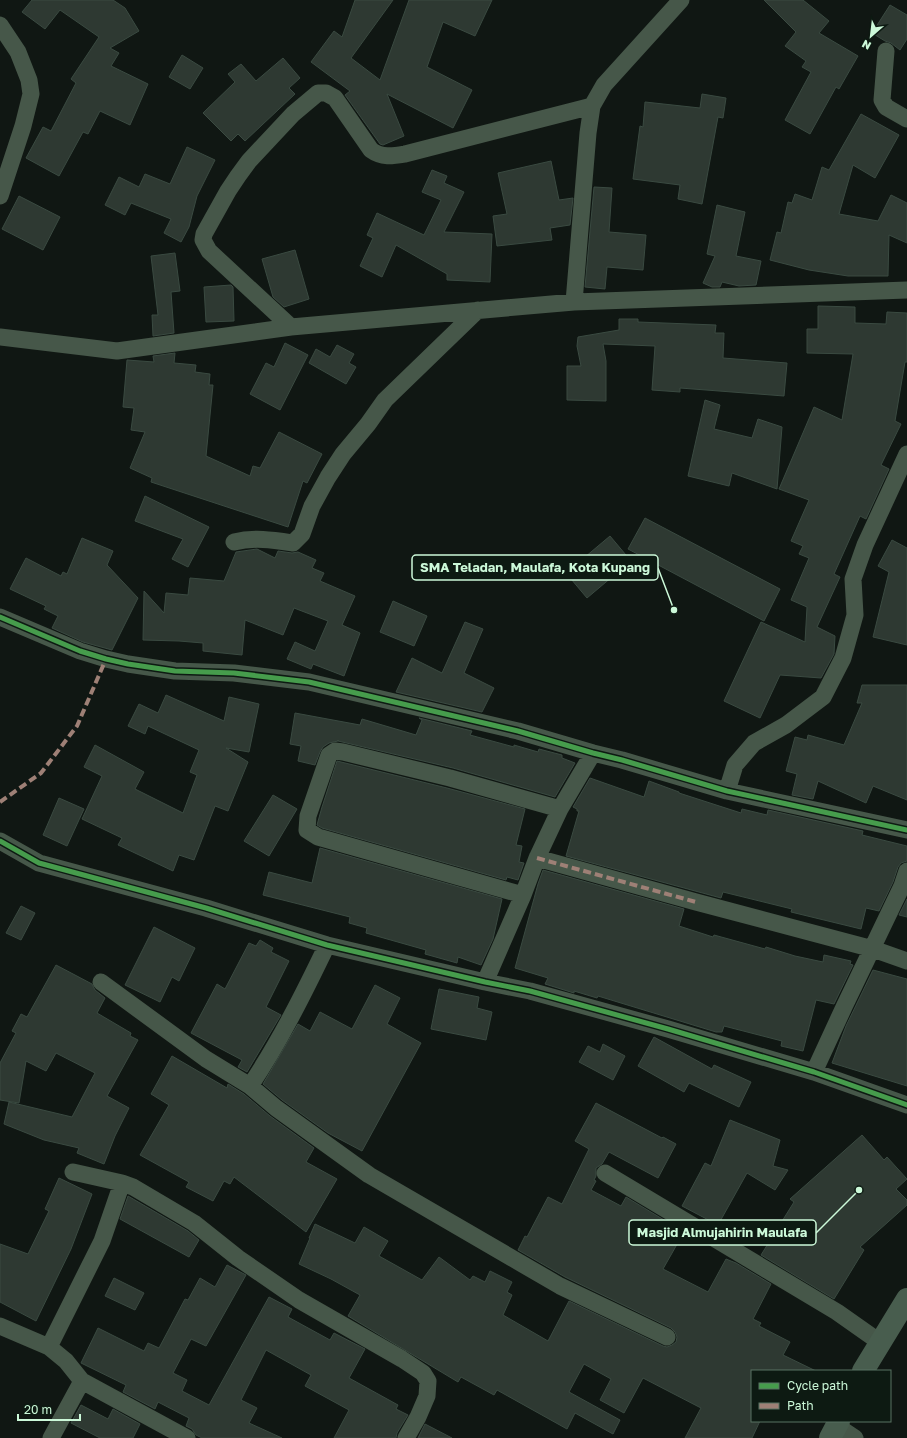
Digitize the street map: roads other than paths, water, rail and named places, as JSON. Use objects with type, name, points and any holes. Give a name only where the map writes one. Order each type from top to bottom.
[{"type":"street","points":[[574,302],[588,133],[592,106],[604,85],[681,0]]},
{"type":"street","points":[[0,25],[18,52],[29,80],[31,94],[23,126],[0,196]]},
{"type":"street","points":[[886,51],[882,100],[886,107],[907,119]]},
{"type":"street","points":[[292,327],[208,251],[203,240],[204,234],[228,190],[249,161],[293,114],[318,93],[326,93],[334,98],[371,150],[383,156],[405,154],[592,106]]},
{"type":"street","points":[[0,337],[116,351],[292,327],[574,302],[907,290]]},
{"type":"street","points":[[234,542],[245,539],[263,539],[293,543],[302,534],[312,506],[328,477],[343,454],[368,424],[385,400],[478,310]]},
{"type":"street","points":[[727,791],[735,765],[754,743],[786,725],[823,698],[843,658],[855,615],[853,580],[865,545],[907,454]]},
{"type":"street","points":[[0,617],[80,651],[106,659],[175,671],[234,673],[309,682],[518,731],[727,791],[907,830]]},
{"type":"street","points":[[523,894],[318,837],[307,830],[308,816],[329,755],[335,751],[351,754],[450,778],[560,809]]},
{"type":"street","points":[[485,982],[537,858],[560,809],[593,753]]},
{"type":"street","points":[[0,841],[40,863],[206,908],[327,944],[485,982],[530,991],[668,1029],[814,1072],[907,1105]]},
{"type":"street","points":[[537,858],[872,949],[907,961]]},
{"type":"street","points":[[814,1072],[902,886],[907,871]]},
{"type":"street","points":[[250,1086],[270,1055],[297,1006],[327,944]]},
{"type":"street","points":[[101,982],[206,1059],[250,1086],[276,1108],[369,1176],[560,1286],[667,1337]]},
{"type":"street","points":[[73,1172],[122,1183],[133,1187],[194,1223],[238,1258],[299,1300],[402,1359],[423,1373],[428,1381],[427,1396],[418,1417],[406,1438]]},
{"type":"street","points":[[605,1173],[836,1312],[881,1343]]},
{"type":"street","points":[[50,1347],[99,1246],[122,1183]]},
{"type":"street","points":[[864,1370],[907,1299]]},
{"type":"street","points":[[0,1326],[50,1347],[66,1360],[82,1381],[187,1438]]},
{"type":"street","points":[[51,1438],[82,1381]]},
{"type":"street","points":[[835,1428],[855,1438]]},
{"type":"place","name":"SMA Teladan, Maulafa, Kota Kupang","points":[[674,610]]},
{"type":"place","name":"Masjid Almujahirin Maulafa","points":[[859,1190]]}]
